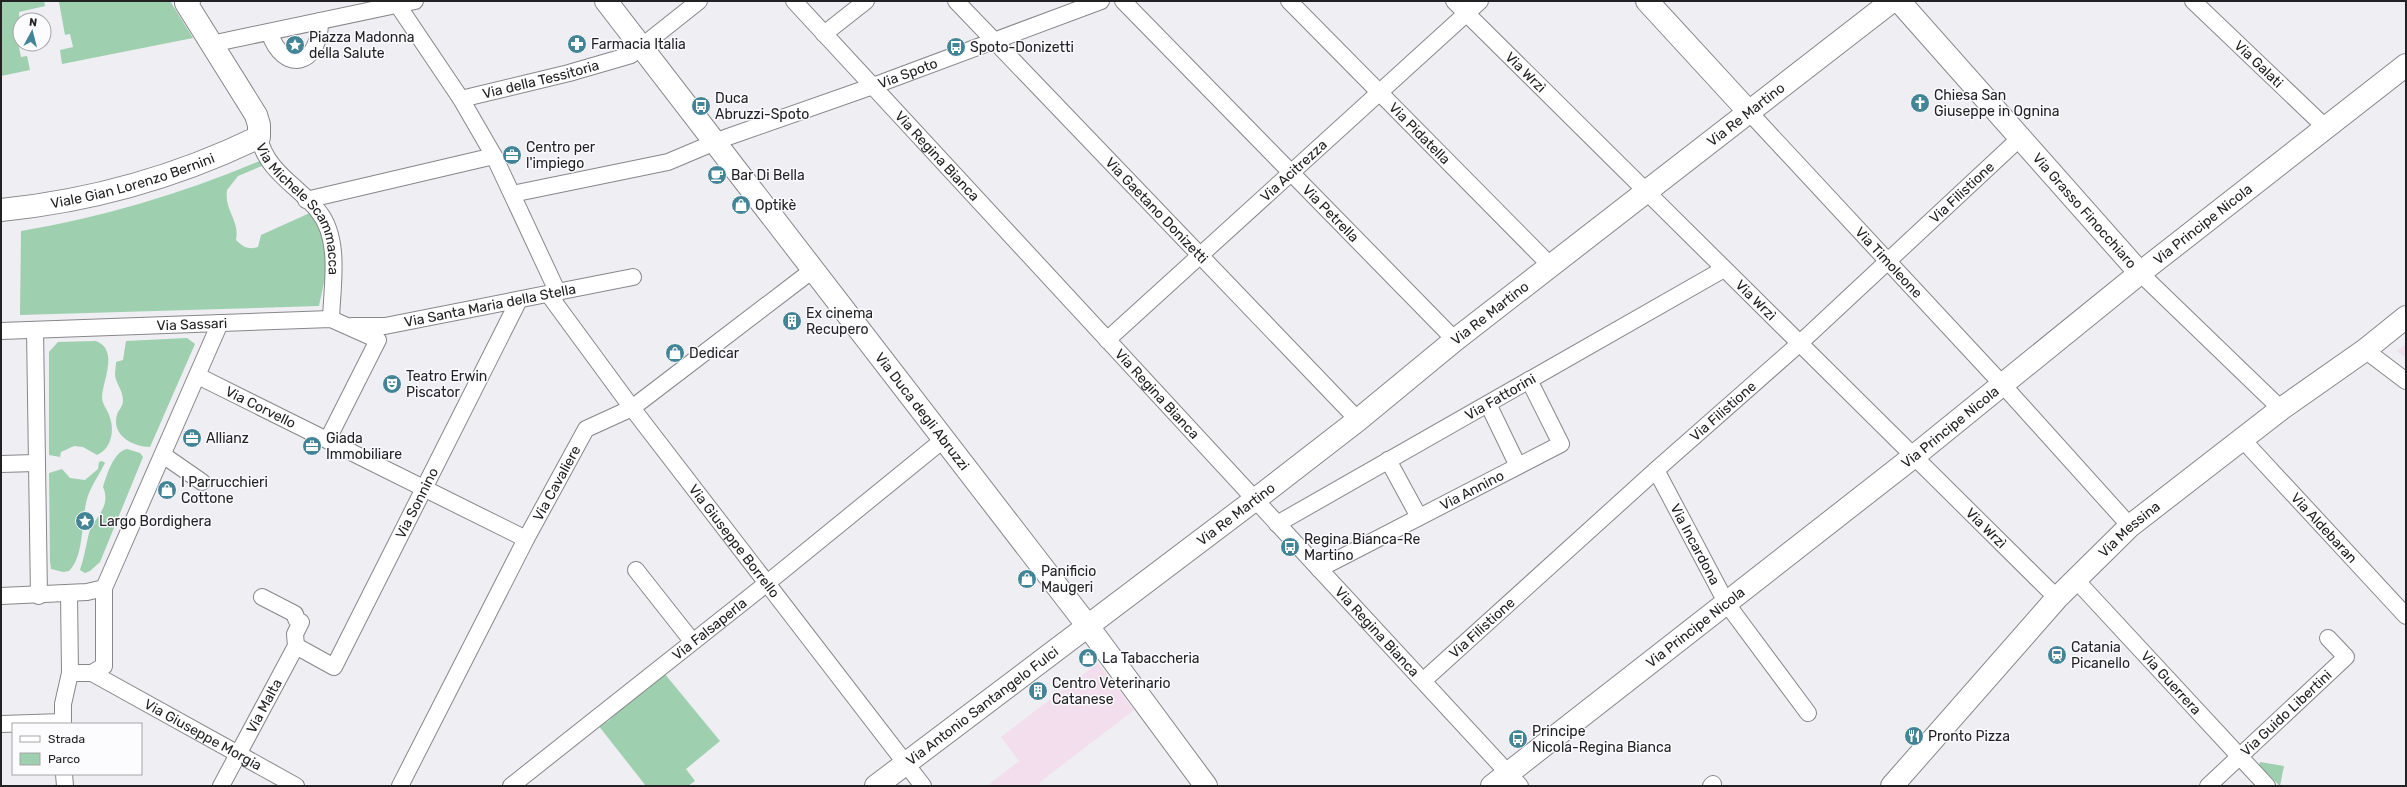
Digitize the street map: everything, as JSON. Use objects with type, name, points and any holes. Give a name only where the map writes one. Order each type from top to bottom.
[{"type":"main road","name":"Via Duca degli Abruzzi","points":[[606,1],[1087,625],[1206,786]]},
{"type":"main road","name":"Via Timoleone","points":[[1647,1],[1750,113]]},
{"type":"main road","name":"Via Re Martino","points":[[1087,625],[1358,420],[1455,340],[1750,113],[1892,1]]},
{"type":"main road","name":"Via Grasso Finocchiaro","points":[[1899,1],[2140,273]]},
{"type":"main road","name":"Via Michele Scammacca","points":[[187,2],[256,115],[259,125],[259,137]]},
{"type":"main road","name":"Via Principe Nicola","points":[[1507,782],[1727,604],[1913,458],[2140,273],[2406,65]]},
{"type":"main road","name":"Viale Gian Lorenzo Bernini","points":[[1,210],[50,203],[115,190],[211,158],[259,137]]},
{"type":"main road","name":"Via Messina","points":[[1892,786],[2058,598],[2130,526],[2281,409],[2364,350],[2406,316]]},
{"type":"main road","name":"Via Antonio Santangelo Fulci","points":[[876,786],[1087,625]]},
{"type":"street","points":[[212,44],[312,23],[396,3],[414,1]]},
{"type":"street","name":"Via della Tessitoria","points":[[461,99],[590,67],[631,55],[699,1]]},
{"type":"street","name":"Via Regina Bianca","points":[[794,1],[1254,500],[1424,680],[1507,782]]},
{"type":"street","points":[[824,34],[866,1]]},
{"type":"street","name":"Via Gaetano Donizetti","points":[[956,1],[1358,420]]},
{"type":"street","name":"Via Spoto","points":[[512,194],[668,162],[714,142],[873,86],[1101,1]]},
{"type":"street","name":"Via Petrella","points":[[1123,1],[1455,340]]},
{"type":"street","name":"Via Pidatella","points":[[1289,1],[1551,266]]},
{"type":"street","name":"Via Wrzì","points":[[1454,1],[1800,343],[1913,458],[2058,598]]},
{"type":"street","name":"Via Acitrezza","points":[[1107,340],[1480,1]]},
{"type":"street","name":"Via Galati","points":[[2193,1],[2325,127]]},
{"type":"street","name":"Via Giuseppe Borrello","points":[[396,3],[461,99],[494,156],[512,194],[554,294],[632,408],[923,786]]},
{"type":"street","points":[[261,33],[283,54],[293,60],[302,60],[312,53],[317,44],[312,23]]},
{"type":"street","name":"Via Timoleone","points":[[1750,113],[2002,384],[2130,526]]},
{"type":"street","name":"Via Michele Scammacca","points":[[259,137],[267,158],[284,179],[320,212],[330,238],[333,265],[331,319]]},
{"type":"street","name":"Via Filistione","points":[[1424,680],[1656,470],[1800,343],[2020,138]]},
{"type":"street","points":[[306,200],[494,156]]},
{"type":"street","name":"Via Cavaliere","points":[[400,786],[526,539],[586,430],[632,408],[814,269]]},
{"type":"street","name":"Via Fattorini","points":[[1277,524],[1724,269]]},
{"type":"street","name":"Via Grasso Finocchiaro","points":[[2140,273],[2281,409]]},
{"type":"street","name":"Via Santa Maria della Stella","points":[[347,326],[384,326],[554,294],[633,277]]},
{"type":"street","name":"Via Sonnino","points":[[296,646],[334,667],[520,300]]},
{"type":"street","name":"Via Sassari","points":[[1,331],[331,319],[378,340],[328,439]]},
{"type":"street","points":[[70,674],[92,673],[104,666],[104,588],[163,455],[204,378],[220,323]]},
{"type":"street","points":[[35,330],[31,464],[39,596]]},
{"type":"street","points":[[2364,350],[2406,381]]},
{"type":"street","name":"Via Corvello","points":[[204,378],[425,486],[526,539]]},
{"type":"street","name":"Via Annino","points":[[1319,569],[1561,444],[1530,380]]},
{"type":"street","points":[[1488,404],[1518,466]]},
{"type":"street","name":"Via Aldebaran","points":[[2242,439],[2406,616]]},
{"type":"street","name":"Via Falsaperla","points":[[511,786],[692,641],[766,584],[943,440]]},
{"type":"street","points":[[163,455],[202,482]]},
{"type":"street","points":[[1388,460],[1419,517]]},
{"type":"street","points":[[1,464],[31,464]]},
{"type":"street","name":"Via Incardona","points":[[1656,470],[1727,604],[1808,714]]},
{"type":"street","points":[[636,570],[692,641]]},
{"type":"street","name":"Via Guerrera","points":[[2076,580],[2267,786]]},
{"type":"street","points":[[1,596],[39,596],[104,588]]},
{"type":"street","points":[[59,723],[70,674],[70,593]]},
{"type":"street","name":"Via Malta","points":[[221,786],[296,646],[295,634],[302,622],[296,619],[295,614],[262,597]]},
{"type":"street","name":"Via Guido Libertini","points":[[2208,786],[2346,657],[2328,638]]},
{"type":"street","name":"Via Giuseppe Morgia","points":[[92,673],[296,786]]},
{"type":"street","points":[[1,724],[12,724]]},
{"type":"street","points":[[64,775],[65,786]]},
{"type":"shaded area","points":[[2406,344],[2406,358],[2397,351]]},
{"type":"shaded area","points":[[1098,663],[1134,710],[1040,782],[1041,785],[987,786],[1019,761],[1001,737]]},
{"type":"green space","points":[[1,1],[44,1],[45,6],[19,12],[12,12],[12,52],[20,52],[21,57],[27,56],[30,70],[1,76]]},
{"type":"green space","points":[[170,1],[193,38],[62,64],[60,50],[73,47],[70,34],[65,35],[59,2]]},
{"type":"green space","points":[[262,160],[264,165],[238,176],[227,190],[228,204],[236,227],[236,240],[246,247],[258,247],[261,235],[312,212],[323,232],[327,268],[319,306],[20,315],[21,231],[83,219],[143,203],[203,183]]},
{"type":"green space","points":[[187,338],[195,344],[150,447],[137,445],[131,442],[120,434],[116,422],[123,401],[115,375],[116,362],[123,360],[126,341]]},
{"type":"green space","points":[[96,341],[103,345],[107,351],[108,358],[107,374],[102,400],[109,415],[112,427],[109,443],[102,452],[97,455],[83,447],[74,446],[61,452],[60,457],[49,455],[49,352],[58,342]]},
{"type":"green space","points":[[127,449],[140,453],[143,457],[100,562],[90,571],[85,573],[80,570],[91,527],[104,506],[105,494],[103,487],[106,476],[114,459],[122,451]]},
{"type":"green space","points":[[102,461],[105,463],[89,493],[86,502],[80,545],[74,564],[69,571],[63,572],[51,569],[49,473],[62,469],[70,478],[85,480],[98,469],[99,462]]},
{"type":"green space","points":[[664,673],[720,741],[686,769],[695,781],[688,786],[646,786],[598,725],[610,720],[614,712]]},
{"type":"green space","points":[[2260,762],[2284,766],[2280,786],[2259,766]]},
{"type":"place","name":"Farmacia Italia","points":[[577,44]]},
{"type":"place","name":"Piazza Madonna della Salute","points":[[295,45]]},
{"type":"place","name":"Spoto-Donizetti","points":[[956,47]]},
{"type":"place","name":"Chiesa San Giuseppe in Ognina","points":[[1920,103]]},
{"type":"place","name":"Duca Abruzzi-Spoto","points":[[701,106]]},
{"type":"place","name":"Centro per l'impiego","points":[[512,155]]},
{"type":"place","name":"Bar Di Bella","points":[[717,175]]},
{"type":"place","name":"Optikè","points":[[741,205]]},
{"type":"place","name":"Ex cinema Recupero","points":[[792,321]]},
{"type":"place","name":"Dedicar","points":[[675,353]]},
{"type":"place","name":"Teatro Erwin Piscator","points":[[392,384]]},
{"type":"place","name":"Allianz","points":[[192,438]]},
{"type":"place","name":"Giada Immobiliare","points":[[312,446]]},
{"type":"place","name":"I Parrucchieri Cottone","points":[[167,490]]},
{"type":"place","name":"Largo Bordighera","points":[[85,521]]},
{"type":"place","name":"Regina Bianca-Re Martino","points":[[1290,547]]},
{"type":"place","name":"Panificio Maugeri","points":[[1027,579]]},
{"type":"place","name":"Catania Picanello","points":[[2057,655]]},
{"type":"place","name":"La Tabaccheria","points":[[1088,658]]},
{"type":"place","name":"Centro Veterinario Catanese","points":[[1038,691]]},
{"type":"place","name":"Pronto Pizza","points":[[1914,736]]},
{"type":"place","name":"Principe Nicola-Regina Bianca","points":[[1518,739]]}]
